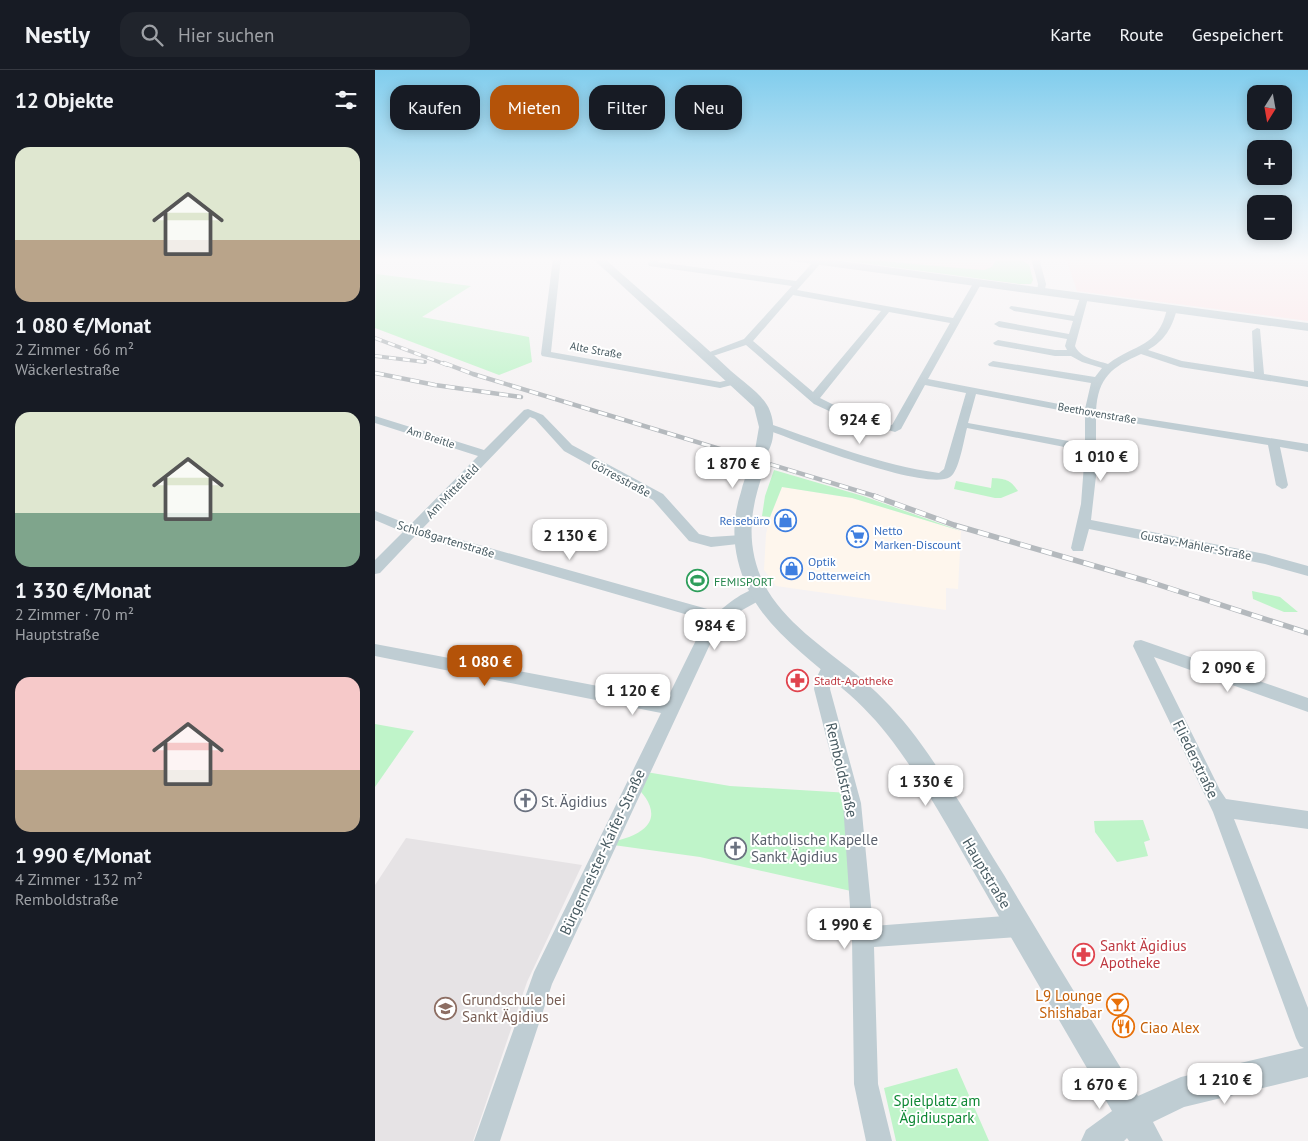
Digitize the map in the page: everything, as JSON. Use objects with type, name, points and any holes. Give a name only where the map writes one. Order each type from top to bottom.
[{"type":"street","name":"Alte Straße","points":[[551,308],[545,354],[720,385],[736,381]]},
{"type":"street","points":[[654,308],[736,381],[760,405],[773,428],[858,458],[911,473],[940,477],[947,474],[950,470],[971,390]]},
{"type":"street","points":[[707,355],[747,341],[776,308]]},
{"type":"street","points":[[882,308],[956,321]]},
{"type":"street","points":[[747,341],[812,398],[838,412],[895,429],[963,308]]},
{"type":"street","points":[[1014,308],[1078,319]]},
{"type":"street","points":[[1072,353],[1069,348],[1081,308]]},
{"type":"street","points":[[1164,308],[1308,326]]},
{"type":"street","points":[[812,398],[818,394],[887,309]]},
{"type":"street","points":[[1078,548],[1080,530],[1084,523],[1091,449],[1093,394],[1098,381],[1108,367],[1142,351],[1161,336],[1170,319],[1172,309]]},
{"type":"street","points":[[999,324],[1072,337]]},
{"type":"street","points":[[1257,331],[1259,377]]},
{"type":"street","points":[[998,343],[1060,354],[1072,353],[1108,367]]},
{"type":"street","points":[[1142,351],[1181,364],[1308,384]]},
{"type":"street","points":[[993,364],[1098,381]]},
{"type":"street","name":"Beethovenstraße","points":[[922,382],[1091,413],[1308,448]]},
{"type":"street","name":"Am Mittelfeld","points":[[375,569],[528,412]]},
{"type":"street","name":"Görresstraße","points":[[528,412],[539,417],[568,448],[658,497],[694,538],[711,542],[742,540]]},
{"type":"street","name":"Am Breitle","points":[[375,419],[487,455]]},
{"type":"street","points":[[972,426],[1091,449]]},
{"type":"street","name":"Hauptstraße","points":[[773,428],[759,460],[743,516],[742,540],[747,566],[761,593],[784,624],[869,699],[913,752],[944,799],[1139,1128]]},
{"type":"street","points":[[1273,443],[1282,485]]},
{"type":"street","name":"Schloßgartenstraße","points":[[375,515],[412,531],[719,618]]},
{"type":"street","name":"Gustav-Mahler-Straße","points":[[1084,523],[1265,559],[1308,570]]},
{"type":"street","name":"Bürgermeister-Kaifer-Straße","points":[[487,1141],[542,980],[670,707],[706,636],[719,618],[738,604],[761,593]]},
{"type":"street","name":"Fliederstraße","points":[[1308,705],[1141,646],[1213,796],[1221,808],[1226,826],[1308,1038]]},
{"type":"street","points":[[375,650],[670,707]]},
{"type":"street","name":"Remboldstraße","points":[[831,665],[823,680],[822,689],[852,803],[863,936],[866,1084],[879,1141]]},
{"type":"street","points":[[1221,808],[1308,820]]},
{"type":"street","points":[[863,936],[1019,926]]},
{"type":"street","points":[[1097,1141],[1139,1128],[1181,1092],[1308,1062]]},
{"type":"shaded area","points":[[1208,308],[1308,308],[1308,321]]},
{"type":"shaded area","points":[[782,487],[852,498],[961,531],[958,589],[946,588],[946,610],[776,586],[764,570],[766,534],[770,517]]},
{"type":"shaded area","name":"Grundschule bei Sankt Ägidius","points":[[406,838],[582,865],[527,982],[473,1141],[375,1141],[375,885]]},
{"type":"green space","points":[[375,308],[436,308],[422,317],[529,337],[532,362],[499,375],[375,328]]},
{"type":"green space","points":[[774,470],[863,496],[961,531],[852,498],[782,487],[770,517],[762,516],[765,496]]},
{"type":"green space","points":[[992,478],[1007,480],[1018,491],[1001,498],[995,498],[954,489],[956,481],[991,488]]},
{"type":"green space","points":[[1252,591],[1280,597],[1298,612],[1284,612],[1253,599]]},
{"type":"green space","points":[[375,724],[414,731],[375,787]]},
{"type":"green space","points":[[640,771],[730,786],[850,793],[860,893],[700,857],[606,844],[638,833],[651,819],[650,806],[647,800],[634,785]]},
{"type":"green space","points":[[1143,820],[1150,840],[1144,842],[1148,856],[1117,862],[1095,832],[1094,821]]},
{"type":"green space","name":"Spielplatz am Ägidiuspark","points":[[957,1068],[989,1141],[896,1141],[884,1088]]},
{"type":"tunnel","points":[[756,470],[762,450]]},
{"type":"railway","points":[[375,338],[447,365]]},
{"type":"railway","points":[[375,356],[425,362]]},
{"type":"railway","points":[[444,363],[473,374],[878,497]]},
{"type":"railway","points":[[375,373],[435,385],[521,397]]},
{"type":"railway","points":[[874,496],[954,525],[1150,582],[1308,633]]},
{"type":"place","name":"Reisebüro","points":[[786,520]]},
{"type":"place","name":"Netto Marken-Discount","points":[[858,537]]},
{"type":"place","name":"Optik Dotterweich","points":[[792,568]]},
{"type":"place","name":"FEMISPORT","points":[[698,581]]},
{"type":"place","name":"Stadt-Apotheke","points":[[798,680]]},
{"type":"place","name":"St. Ägidius","points":[[525,801]]},
{"type":"place","name":"Katholische Kapelle Sankt Ägidius","points":[[735,848]]},
{"type":"place","name":"Sankt Ägidius Apotheke","points":[[1084,954]]},
{"type":"place","name":"L9 Lounge Shishabar","points":[[1118,1004]]},
{"type":"place","name":"Grundschule bei Sankt Ägidius","points":[[446,1008]]},
{"type":"place","name":"Ciao Alex","points":[[1124,1027]]}]
